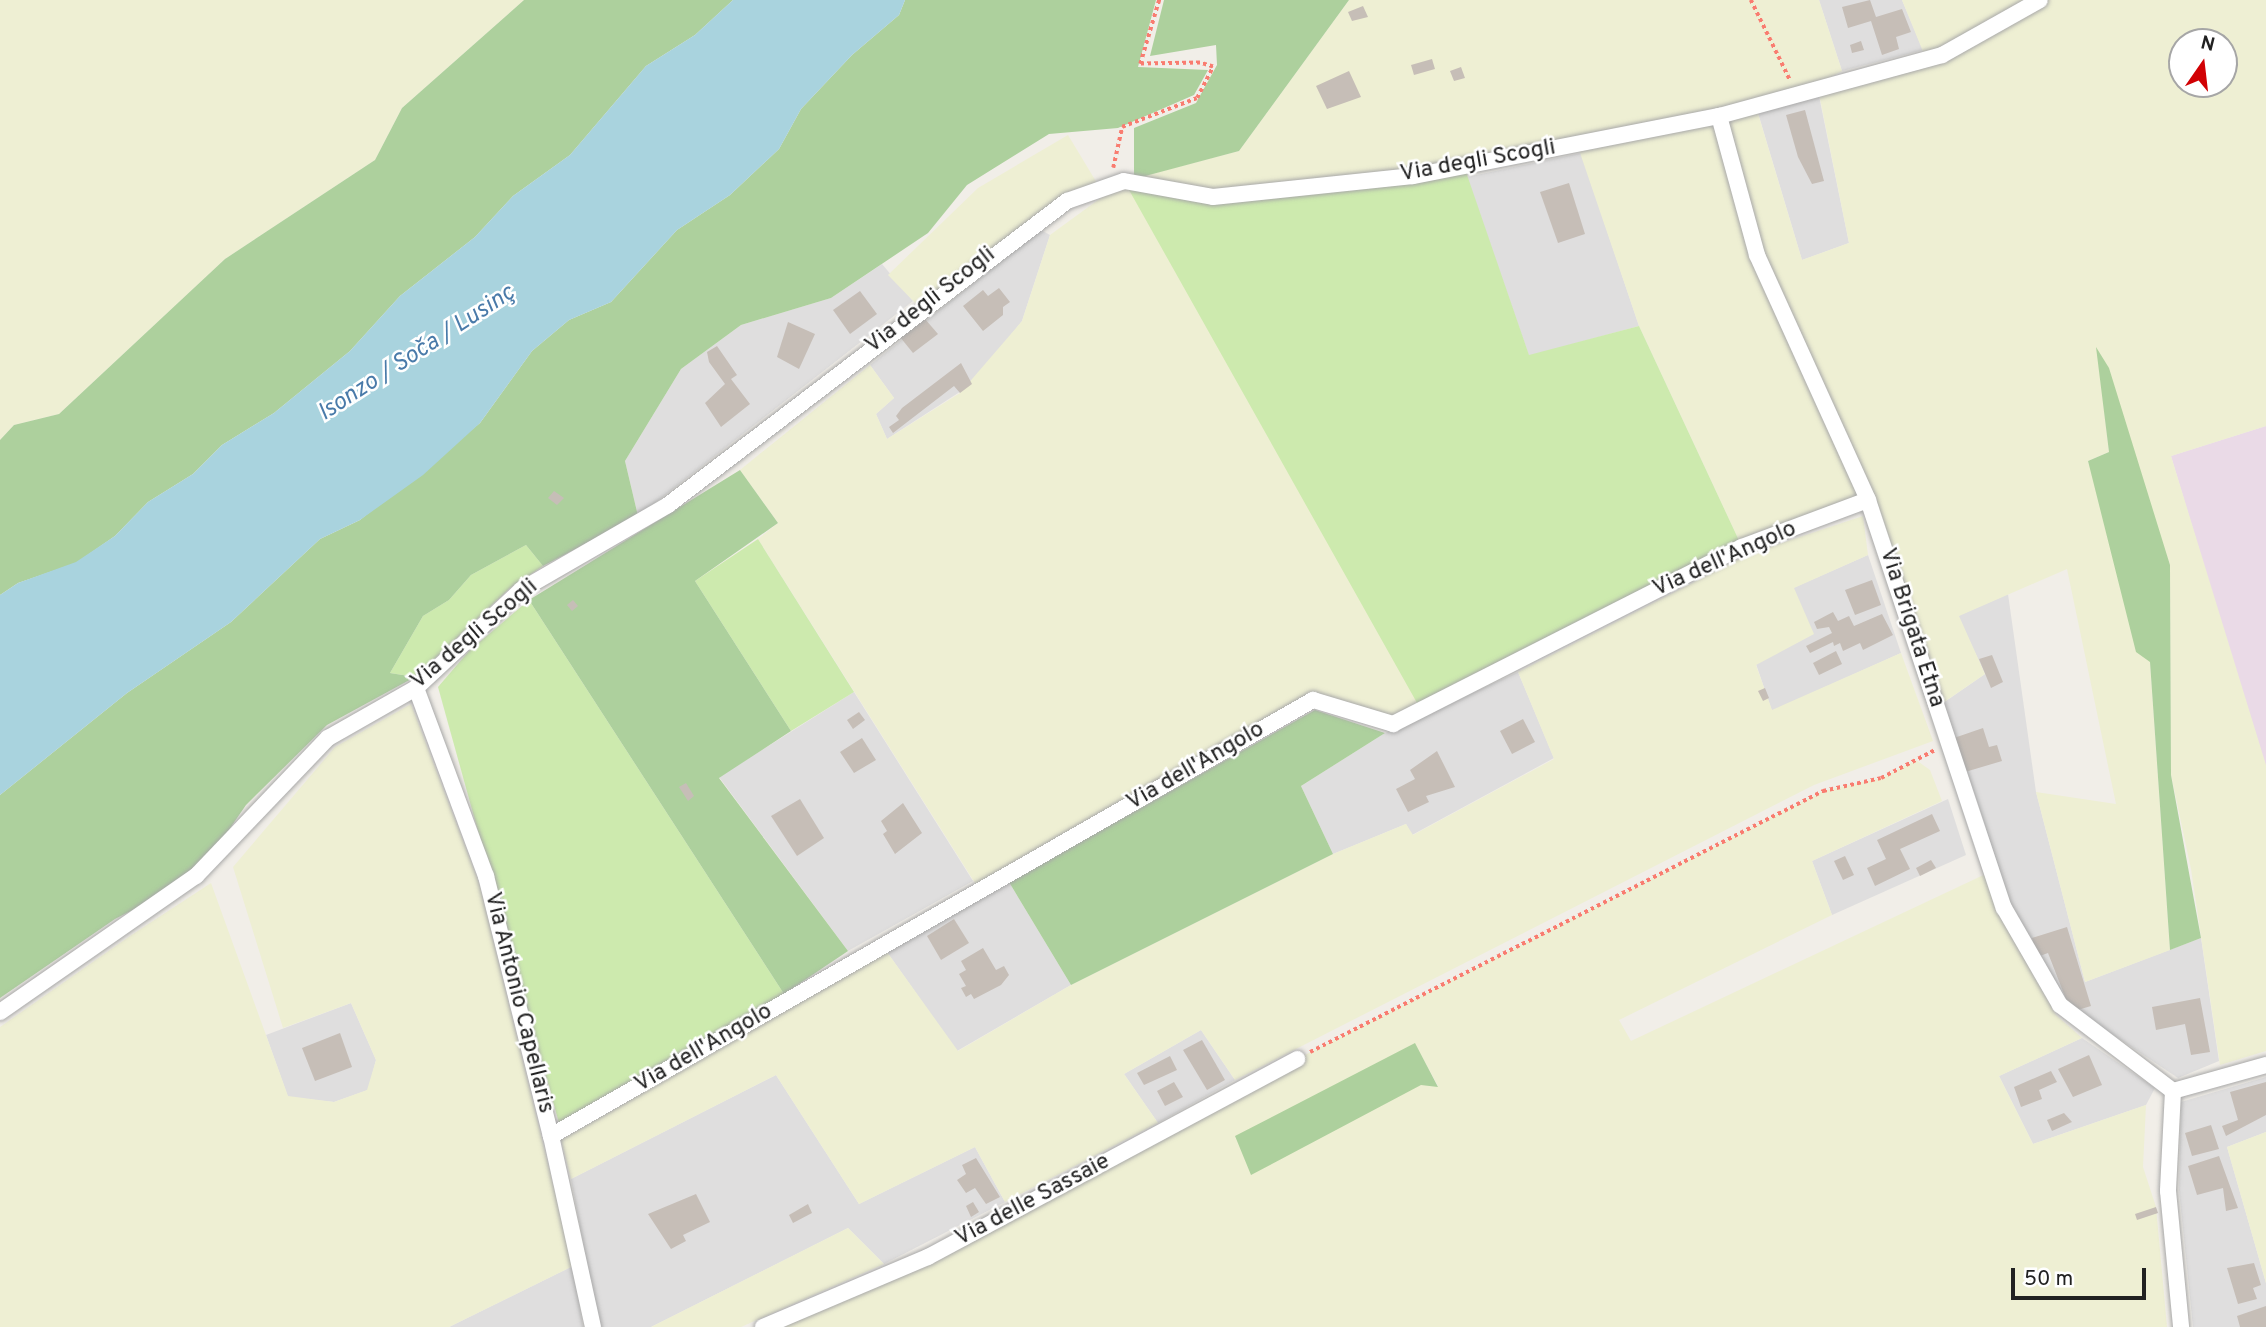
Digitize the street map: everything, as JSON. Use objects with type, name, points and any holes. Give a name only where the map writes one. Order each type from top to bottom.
[{"type":"street","name":"Via degli Scogli","points":[[0,1012],[196,876],[328,738],[416,688],[520,590],[668,505],[1049,212],[1124,181],[1213,197],[1413,176],[1719,116],[1942,55],[2040,0]]},
{"type":"street","name":"Via Brigata Etna","points":[[1719,116],[1757,255],[1868,500],[2004,908],[2060,1006],[2173,1091]]},
{"type":"street","name":"Via dell'Angolo","points":[[551,1136],[1313,700],[1393,724],[1742,547],[1868,500]]},
{"type":"street","name":"Via Antonio Capellaris","points":[[416,688],[486,876],[551,1136],[593,1327]]},
{"type":"street","name":"Via delle Sassaie","points":[[763,1327],[928,1257],[1297,1059]]},
{"type":"street","points":[[2181,1327],[2168,1191],[2173,1091],[2266,1065]]},
{"type":"path","points":[[1110,185],[1122,127],[1197,98],[1213,67],[1200,63],[1140,64],[1159,0]]},
{"type":"path","points":[[1751,0],[1797,95]]},
{"type":"path","points":[[1297,1059],[1744,835],[1823,791],[1881,778],[1949,743]]},
{"type":"shaded area","points":[[1819,0],[1902,0],[1923,50],[1842,71]]},
{"type":"shaded area","points":[[1819,96],[1849,243],[1802,260],[1758,113]]},
{"type":"shaded area","points":[[1581,153],[1639,326],[1529,356],[1467,177]]},
{"type":"shaded area","points":[[1041,230],[1050,235],[1022,321],[972,384],[887,439],[876,414],[894,398],[870,365]]},
{"type":"shaded area","points":[[882,264],[913,301],[638,516],[625,461],[681,369],[741,325],[831,298]]},
{"type":"shaded area","points":[[2266,426],[2266,772],[2171,456]]},
{"type":"shaded area","points":[[1868,555],[1901,653],[1772,711],[1756,664],[1813,634],[1793,588]]},
{"type":"shaded area","points":[[2008,594],[2036,792],[2085,982],[2201,938],[2219,1061],[2178,1078],[2085,1016],[2060,994],[2012,907],[1943,703],[1985,674],[1958,616]]},
{"type":"shaded area","points":[[1518,672],[1554,758],[1412,835],[1406,824],[1333,854],[1301,786],[1385,733]]},
{"type":"shaded area","points":[[854,692],[973,881],[848,951],[719,777]]},
{"type":"shaded area","points":[[1948,799],[1966,855],[1832,915],[1812,861]]},
{"type":"shaded area","points":[[1009,882],[1071,985],[957,1051],[887,952]]},
{"type":"shaded area","points":[[351,1003],[376,1060],[368,1090],[334,1102],[288,1097],[266,1035]]},
{"type":"shaded area","points":[[1201,1030],[1235,1080],[1158,1123],[1124,1074]]},
{"type":"shaded area","points":[[2082,1038],[2155,1088],[2146,1105],[2033,1144],[1999,1076]]},
{"type":"shaded area","points":[[776,1075],[859,1204],[975,1147],[1005,1202],[884,1264],[848,1228],[651,1327],[599,1327],[571,1179]]},
{"type":"shaded area","points":[[2266,1077],[2266,1132],[2227,1147],[2266,1283],[2266,1327],[2193,1327],[2179,1190],[2181,1102]]},
{"type":"shaded area","points":[[573,1266],[583,1327],[449,1327]]},
{"type":"green space","points":[[0,0],[524,0],[402,108],[375,160],[225,259],[59,414],[14,425],[0,440]]},
{"type":"green space","points":[[524,0],[733,0],[695,35],[646,66],[570,155],[513,196],[475,237],[400,296],[350,351],[274,413],[222,445],[193,474],[148,502],[115,536],[76,563],[18,583],[0,595],[0,440],[14,425],[59,414],[225,259],[375,160],[402,108]]},
{"type":"green space","points":[[905,0],[1156,0],[1138,67],[1208,70],[1194,95],[1118,128],[1049,134],[967,185],[928,233],[831,298],[741,325],[681,369],[625,461],[638,516],[543,566],[526,545],[471,575],[449,600],[423,616],[390,673],[415,677],[327,725],[246,805],[215,850],[156,898],[115,919],[0,998],[0,795],[127,693],[231,622],[320,539],[360,520],[480,423],[532,351],[569,320],[611,302],[677,230],[730,195],[779,149],[801,109],[852,55],[899,15]]},
{"type":"green space","points":[[1164,0],[1349,0],[1239,151],[1134,179],[1134,128],[1196,103],[1217,65],[1216,45],[1150,56]]},
{"type":"green space","points":[[1349,0],[1819,0],[1842,71],[1797,95],[1756,107],[1802,260],[1849,243],[1818,89],[1926,59],[1902,0],[2266,0],[2266,426],[2171,456],[2266,765],[2266,1051],[2220,1065],[2191,869],[2171,775],[2170,565],[2097,349],[2109,452],[2088,461],[2150,662],[2170,950],[2085,982],[2036,792],[2116,804],[2067,569],[1959,616],[1985,674],[1937,707],[1868,500],[1742,547],[1639,326],[1577,144],[1413,176],[1421,710],[1393,724],[1313,700],[980,891],[758,539],[778,523],[740,470],[870,365],[894,398],[876,414],[887,439],[960,393],[1022,321],[1050,235],[1124,181],[1239,151]]},
{"type":"green space","points":[[1068,135],[1100,188],[921,309],[888,275],[978,188]]},
{"type":"green space","points":[[1464,166],[1529,355],[1639,326],[1742,547],[1421,710],[1124,181],[1213,197]]},
{"type":"green space","points":[[2096,347],[2109,368],[2170,565],[2171,775],[2201,938],[2170,950],[2150,662],[2136,652],[2088,461],[2109,452]]},
{"type":"green space","points":[[740,470],[778,523],[695,581],[791,731],[719,778],[848,951],[784,994],[529,600]]},
{"type":"green space","points":[[1863,516],[1868,555],[1794,588],[1814,634],[1756,665],[1772,710],[1901,653],[1933,741],[1814,785],[1235,1080],[1201,1030],[1124,1074],[1158,1123],[1005,1202],[975,1147],[859,1204],[776,1075],[571,1179],[561,1140],[887,952],[958,1051],[1071,985],[1333,854],[1406,824],[1413,835],[1554,759],[1518,672],[1749,554]]},
{"type":"green space","points":[[758,539],[854,692],[791,731],[695,581]]},
{"type":"green space","points":[[526,545],[543,566],[510,588],[415,677],[390,673],[423,616],[449,600],[471,575]]},
{"type":"green space","points":[[529,600],[784,994],[559,1123],[438,687],[469,651]]},
{"type":"green space","points":[[411,704],[479,883],[573,1266],[449,1327],[0,1327],[0,1027],[211,883],[288,1096],[334,1102],[367,1090],[376,1060],[351,1003],[283,1028],[233,867],[335,747]]},
{"type":"green space","points":[[1315,710],[1385,733],[1301,786],[1333,854],[1071,985],[1009,882]]},
{"type":"green space","points":[[1916,760],[1930,770],[1942,801],[1812,861],[1832,915],[1619,1020],[1631,1041],[1992,871],[1998,912],[2056,1015],[2082,1038],[1999,1076],[2033,1144],[2146,1105],[2143,1167],[2156,1207],[2167,1327],[786,1327],[782,1318],[928,1257],[1297,1059],[1823,791],[1881,778]],"holes":[[[1415,1044],[1438,1086],[1421,1084]]]},
{"type":"green space","points":[[1415,1043],[1438,1087],[1421,1085],[1251,1175],[1235,1136]]},
{"type":"green space","points":[[2266,1132],[2266,1283],[2227,1147]]},
{"type":"green space","points":[[848,1228],[884,1264],[741,1327],[651,1327]]},
{"type":"water","name":"Isonzo / Soča / Lusinç","points":[[733,0],[905,0],[899,15],[852,55],[801,109],[779,149],[730,195],[677,230],[611,302],[569,320],[532,351],[480,423],[423,475],[360,520],[320,539],[231,622],[127,693],[0,795],[0,595],[18,583],[76,562],[115,536],[148,502],[193,474],[222,445],[274,413],[350,351],[400,296],[475,237],[513,196],[570,155],[646,66],[695,35]]},
{"type":"building","points":[[1870,0],[1876,17],[1902,9],[1911,32],[1896,37],[1899,49],[1882,55],[1871,21],[1848,28],[1842,7]]},
{"type":"building","points":[[1363,6],[1368,17],[1352,21],[1348,12]]},
{"type":"building","points":[[1861,41],[1864,50],[1852,53],[1850,45]]},
{"type":"building","points":[[1432,59],[1435,69],[1414,75],[1411,65]]},
{"type":"building","points":[[1461,67],[1465,78],[1454,81],[1450,71]]},
{"type":"building","points":[[1349,71],[1361,97],[1327,109],[1316,86]]},
{"type":"building","points":[[1805,110],[1824,181],[1812,184],[1798,157],[1786,115]]},
{"type":"building","points":[[1569,183],[1585,234],[1558,243],[1540,192]]},
{"type":"building","points":[[999,288],[1010,302],[1003,307],[1003,315],[983,331],[963,306],[983,290],[988,296]]},
{"type":"building","points":[[860,291],[877,314],[850,334],[833,310]]},
{"type":"building","points":[[925,319],[938,334],[913,353],[900,337]]},
{"type":"building","points":[[788,322],[815,334],[799,369],[777,357]]},
{"type":"building","points":[[717,346],[737,375],[731,379],[750,404],[721,427],[705,403],[725,384],[709,362],[707,352]]},
{"type":"building","points":[[961,363],[972,384],[960,393],[954,386],[893,433],[889,427],[899,420],[896,416],[902,408]]},
{"type":"building","points":[[554,491],[564,498],[557,505],[548,498]]},
{"type":"building","points":[[1872,580],[1881,605],[1855,615],[1845,590]]},
{"type":"building","points":[[573,600],[578,606],[572,611],[567,605]]},
{"type":"building","points":[[1833,612],[1838,621],[1849,616],[1854,626],[1882,614],[1893,635],[1863,650],[1860,643],[1843,651],[1840,643],[1834,646],[1833,642],[1810,653],[1806,646],[1832,633],[1829,627],[1817,629],[1814,622]]},
{"type":"building","points":[[1836,651],[1842,664],[1819,675],[1813,663]]},
{"type":"building","points":[[1992,655],[2003,682],[1991,688],[1979,659]]},
{"type":"building","points":[[1765,688],[1769,698],[1763,701],[1758,691]]},
{"type":"building","points":[[859,712],[865,720],[853,729],[847,720]]},
{"type":"building","points":[[1523,719],[1535,742],[1512,754],[1500,731]]},
{"type":"building","points":[[1983,728],[1989,747],[1997,745],[2002,761],[1965,772],[1954,738]]},
{"type":"building","points":[[862,738],[876,760],[854,773],[840,752]]},
{"type":"building","points":[[1437,751],[1455,787],[1426,796],[1429,802],[1408,812],[1396,789],[1415,779],[1410,770]]},
{"type":"building","points":[[686,783],[694,796],[688,801],[679,787]]},
{"type":"building","points":[[800,799],[824,838],[797,856],[771,816]]},
{"type":"building","points":[[903,803],[922,833],[895,854],[883,834],[887,831],[881,821]]},
{"type":"building","points":[[1932,814],[1940,831],[1900,849],[1910,869],[1875,886],[1867,868],[1886,859],[1877,840]]},
{"type":"building","points":[[1845,856],[1854,875],[1843,880],[1834,861]]},
{"type":"building","points":[[1931,860],[1936,868],[1920,876],[1916,868]]},
{"type":"building","points":[[954,919],[969,943],[941,960],[927,936]]},
{"type":"building","points":[[2067,927],[2091,1006],[2071,1012],[2048,953],[2037,957],[2032,938]]},
{"type":"building","points":[[983,948],[996,970],[1004,966],[1009,975],[1001,985],[974,999],[971,994],[966,997],[961,988],[966,986],[959,974],[966,970],[961,961]]},
{"type":"building","points":[[2200,998],[2210,1052],[2191,1055],[2185,1024],[2156,1030],[2152,1007]]},
{"type":"building","points":[[340,1033],[352,1067],[315,1081],[302,1048]]},
{"type":"building","points":[[1202,1040],[1225,1080],[1207,1090],[1183,1050]]},
{"type":"building","points":[[2089,1055],[2102,1085],[2073,1097],[2058,1069]]},
{"type":"building","points":[[1170,1056],[1177,1070],[1144,1085],[1137,1073]]},
{"type":"building","points":[[2051,1071],[2057,1082],[2039,1090],[2042,1099],[2021,1107],[2014,1087]]},
{"type":"building","points":[[1174,1082],[1183,1097],[1165,1106],[1157,1091]]},
{"type":"building","points":[[2266,1082],[2266,1115],[2226,1136],[2222,1126],[2238,1120],[2230,1092]]},
{"type":"building","points":[[2064,1113],[2072,1122],[2052,1131],[2047,1120]]},
{"type":"building","points":[[2211,1125],[2219,1149],[2192,1156],[2185,1133]]},
{"type":"building","points":[[2219,1156],[2238,1208],[2226,1211],[2223,1188],[2197,1195],[2188,1166]]},
{"type":"building","points":[[976,1158],[1000,1197],[986,1204],[975,1188],[966,1193],[957,1180],[966,1174],[962,1165]]},
{"type":"building","points":[[696,1194],[710,1222],[683,1235],[686,1241],[671,1249],[648,1214]]},
{"type":"building","points":[[973,1202],[979,1212],[971,1217],[966,1206]]},
{"type":"building","points":[[808,1204],[812,1213],[793,1223],[789,1215]]},
{"type":"building","points":[[2156,1207],[2158,1213],[2137,1220],[2135,1214]]},
{"type":"building","points":[[2254,1263],[2261,1285],[2253,1288],[2257,1299],[2238,1304],[2227,1268]]},
{"type":"building","points":[[2266,1306],[2266,1327],[2240,1327],[2237,1316]]}]
